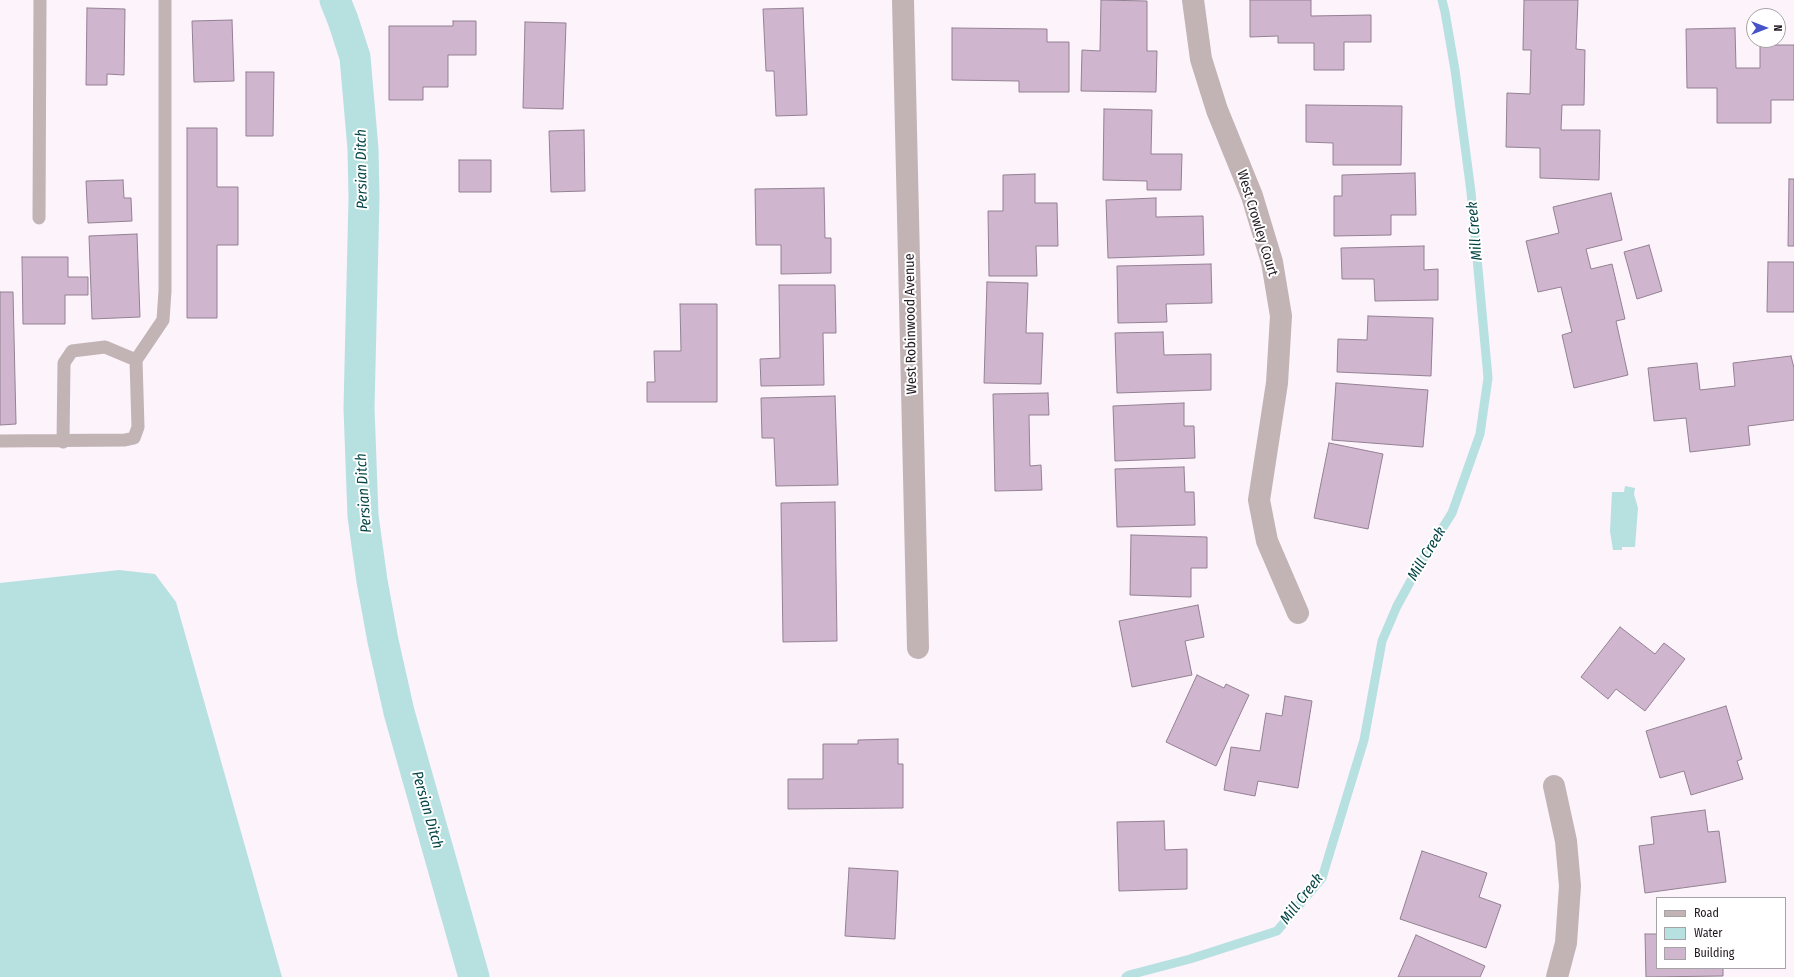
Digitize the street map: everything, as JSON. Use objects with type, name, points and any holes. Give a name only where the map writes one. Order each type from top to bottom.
[{"type":"street","name":"West Robinwood Avenue","points":[[903,0],[918,648]]},
{"type":"street","name":"West Crowley Court","points":[[1193,0],[1201,59],[1217,110],[1252,196],[1272,262],[1281,316],[1277,383],[1259,500],[1267,541],[1298,613]]},
{"type":"street","points":[[1554,786],[1566,841],[1570,886],[1566,943],[1557,977]]},
{"type":"lane","points":[[39,218],[40,0]]},
{"type":"lane","points":[[0,441],[63,442],[125,440],[134,438],[138,427],[136,360],[163,320],[165,291],[165,0]]},
{"type":"lane","points":[[63,442],[64,363],[72,351],[105,347],[136,360]]},
{"type":"water","points":[[1625,486],[1635,488],[1634,494],[1638,508],[1635,547],[1622,547],[1622,550],[1613,550],[1610,531],[1612,492],[1624,492]]},
{"type":"water","points":[[119,570],[155,574],[176,602],[282,977],[0,977],[0,583]]},
{"type":"building","points":[[1101,0],[1147,1],[1147,51],[1157,51],[1156,92],[1081,91],[1082,50],[1100,51]]},
{"type":"building","points":[[1250,0],[1311,0],[1311,16],[1371,15],[1371,42],[1344,42],[1344,70],[1314,70],[1314,43],[1278,43],[1278,36],[1250,37]]},
{"type":"building","points":[[1524,0],[1578,0],[1576,49],[1585,50],[1584,105],[1562,105],[1561,130],[1600,130],[1599,180],[1540,178],[1540,148],[1506,147],[1507,93],[1530,94],[1531,50],[1523,50]]},
{"type":"building","points":[[87,8],[125,9],[124,75],[107,74],[107,85],[86,85]]},
{"type":"building","points":[[803,8],[807,115],[776,116],[774,71],[766,71],[763,9]]},
{"type":"building","points":[[232,20],[234,81],[194,82],[192,21]]},
{"type":"building","points":[[453,21],[476,21],[476,55],[448,55],[448,87],[423,87],[423,100],[389,100],[389,26],[453,26]]},
{"type":"building","points":[[525,22],[566,23],[563,109],[523,108]]},
{"type":"building","points":[[952,28],[1047,29],[1047,42],[1069,42],[1069,92],[1019,92],[1019,81],[952,80]]},
{"type":"building","points":[[1735,28],[1736,68],[1760,68],[1760,48],[1786,48],[1786,45],[1794,45],[1794,100],[1771,100],[1771,123],[1717,123],[1717,88],[1687,88],[1686,29]]},
{"type":"building","points":[[246,72],[274,72],[273,136],[246,136]]},
{"type":"building","points":[[1306,105],[1402,106],[1401,165],[1333,165],[1333,143],[1306,142]]},
{"type":"building","points":[[1104,109],[1152,110],[1151,154],[1182,154],[1181,190],[1147,190],[1147,181],[1103,180]]},
{"type":"building","points":[[187,128],[217,128],[217,187],[238,187],[238,245],[217,245],[217,318],[187,318]]},
{"type":"building","points":[[584,130],[585,191],[551,192],[549,131]]},
{"type":"building","points":[[459,160],[491,160],[491,192],[459,192]]},
{"type":"building","points":[[1415,173],[1416,215],[1391,215],[1391,235],[1334,236],[1334,196],[1342,196],[1342,175]]},
{"type":"building","points":[[1035,174],[1035,203],[1057,203],[1058,246],[1036,246],[1037,276],[989,276],[988,211],[1003,211],[1003,175]]},
{"type":"building","points":[[1789,179],[1794,179],[1794,246],[1788,246]]},
{"type":"building","points":[[123,180],[124,198],[131,198],[132,221],[88,223],[86,181]]},
{"type":"building","points":[[824,188],[825,238],[831,238],[831,273],[781,274],[781,245],[756,245],[755,189]]},
{"type":"building","points":[[1611,193],[1622,240],[1586,249],[1591,269],[1612,264],[1625,319],[1616,321],[1628,375],[1574,388],[1562,335],[1572,332],[1561,287],[1538,292],[1526,241],[1559,233],[1553,207]]},
{"type":"building","points":[[1156,198],[1156,217],[1203,216],[1204,255],[1108,258],[1106,200]]},
{"type":"building","points":[[137,234],[140,317],[92,319],[89,236]]},
{"type":"building","points":[[1649,245],[1662,291],[1637,299],[1624,252]]},
{"type":"building","points":[[1424,246],[1424,270],[1438,269],[1438,300],[1375,301],[1374,279],[1342,279],[1341,248]]},
{"type":"building","points":[[22,257],[68,257],[68,277],[88,277],[88,295],[65,295],[65,324],[23,324]]},
{"type":"building","points":[[1768,262],[1794,262],[1794,312],[1767,312]]},
{"type":"building","points":[[1211,264],[1212,303],[1166,304],[1167,322],[1118,323],[1117,266]]},
{"type":"building","points":[[987,282],[1028,283],[1026,333],[1043,333],[1041,384],[984,383]]},
{"type":"building","points":[[779,285],[835,285],[836,333],[823,333],[824,385],[761,386],[760,359],[780,358]]},
{"type":"building","points":[[0,292],[13,292],[16,424],[0,425]]},
{"type":"building","points":[[680,304],[717,304],[717,402],[647,402],[647,382],[655,382],[654,351],[681,351]]},
{"type":"building","points":[[1368,316],[1433,318],[1431,376],[1337,372],[1338,339],[1367,340]]},
{"type":"building","points":[[1163,332],[1164,355],[1211,354],[1211,390],[1117,393],[1115,333]]},
{"type":"building","points":[[1791,356],[1794,368],[1794,420],[1748,426],[1750,445],[1690,452],[1686,418],[1654,421],[1648,368],[1697,363],[1700,390],[1735,386],[1733,363]]},
{"type":"building","points":[[1336,383],[1428,390],[1423,447],[1332,440]]},
{"type":"building","points":[[1048,393],[1049,415],[1029,415],[1030,466],[1041,465],[1042,490],[995,491],[993,394]]},
{"type":"building","points":[[835,396],[838,485],[776,486],[774,438],[762,438],[761,398]]},
{"type":"building","points":[[1184,403],[1184,426],[1194,426],[1195,458],[1115,461],[1113,406]]},
{"type":"building","points":[[1329,443],[1383,454],[1368,529],[1314,518]]},
{"type":"building","points":[[1184,467],[1185,492],[1194,492],[1195,525],[1117,527],[1115,469]]},
{"type":"building","points":[[835,502],[837,641],[783,642],[781,503]]},
{"type":"building","points":[[1131,535],[1207,537],[1207,568],[1191,568],[1191,597],[1130,595]]},
{"type":"building","points":[[1198,605],[1204,637],[1185,641],[1192,675],[1132,687],[1119,621]]},
{"type":"building","points":[[1620,627],[1655,654],[1664,643],[1685,659],[1645,711],[1616,689],[1608,699],[1581,677]]},
{"type":"building","points":[[1197,675],[1224,688],[1226,684],[1249,695],[1216,766],[1166,742]]},
{"type":"building","points":[[1285,696],[1312,701],[1298,788],[1258,781],[1255,796],[1224,790],[1231,747],[1260,751],[1266,713],[1282,716]]},
{"type":"building","points":[[1726,706],[1742,759],[1737,761],[1743,779],[1691,795],[1684,771],[1660,778],[1646,731]]},
{"type":"building","points":[[898,739],[898,764],[903,764],[903,808],[788,809],[788,779],[823,779],[823,744],[858,744],[858,740]]},
{"type":"building","points":[[1705,810],[1708,832],[1719,831],[1726,882],[1645,893],[1639,846],[1654,844],[1651,817]]},
{"type":"building","points":[[1164,821],[1165,850],[1187,849],[1187,889],[1119,891],[1117,822]]},
{"type":"building","points":[[1422,851],[1487,873],[1479,897],[1501,905],[1486,948],[1400,919]]},
{"type":"building","points":[[849,868],[898,871],[895,939],[845,936]]},
{"type":"building","points":[[1645,934],[1656,934],[1656,969],[1723,969],[1723,976],[1646,977]]},
{"type":"building","points":[[1416,935],[1485,966],[1480,977],[1398,977]]},
{"type":"waterway","name":"Persian Ditch","points":[[335,0],[355,57],[363,149],[364,198],[359,408],[363,516],[372,581],[383,641],[399,712],[474,977]]},
{"type":"waterway","name":"Mill Creek","points":[[1126,977],[1190,959],[1277,931],[1322,878],[1364,740],[1382,641],[1397,606],[1420,564],[1452,513],[1480,434],[1488,378],[1471,192],[1455,70],[1442,0]]}]
